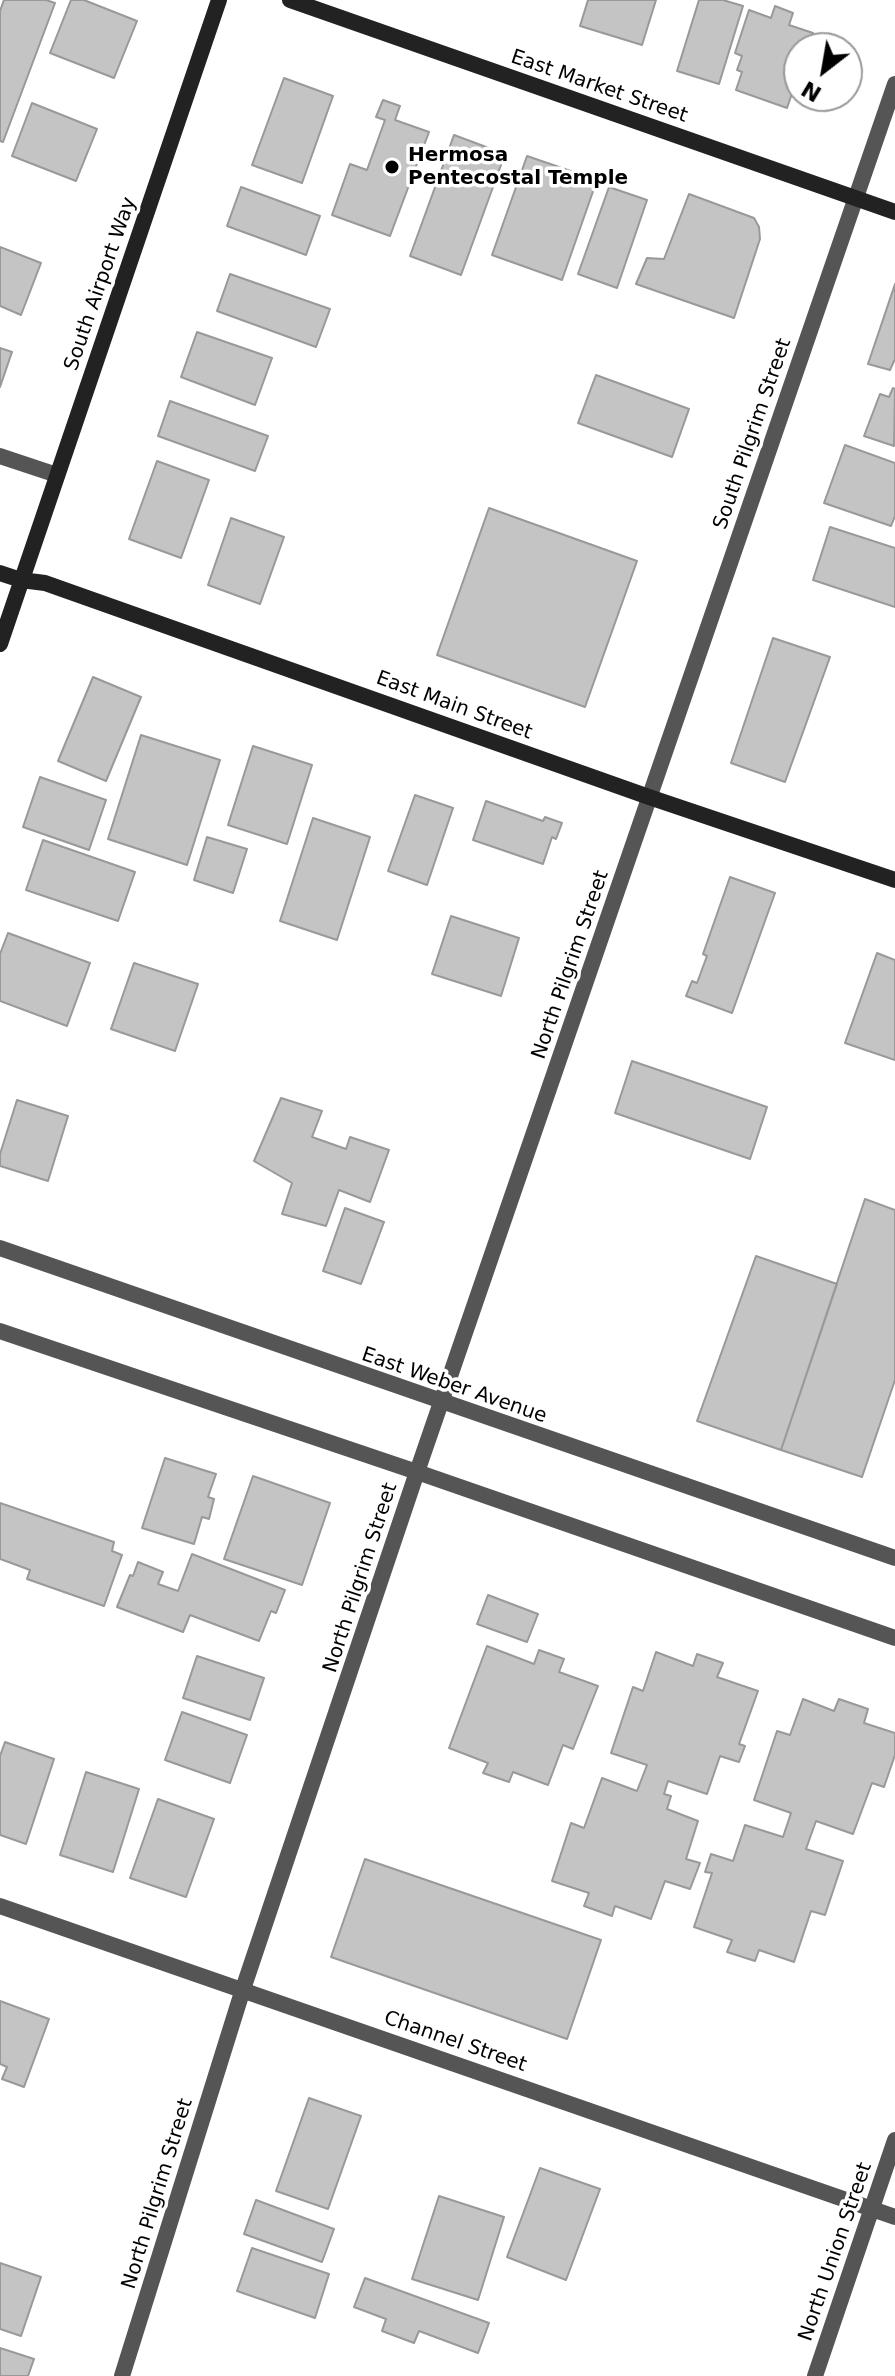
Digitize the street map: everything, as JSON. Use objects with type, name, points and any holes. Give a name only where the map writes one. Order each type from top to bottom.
[{"type":"main road","name":"South Airport Way","points":[[0,644],[219,0]]},
{"type":"main road","name":"East Market Street","points":[[290,0],[895,212]]},
{"type":"main road","name":"East Main Street","points":[[0,573],[45,583],[649,797],[895,880]]},
{"type":"street","name":"South Pilgrim Street","points":[[649,797],[895,84]]},
{"type":"street","points":[[0,456],[57,475]]},
{"type":"street","name":"North Pilgrim Street","points":[[122,2376],[243,1989],[649,797]]},
{"type":"street","name":"East Weber Avenue","points":[[0,1248],[895,1558]]},
{"type":"street","points":[[0,1331],[895,1638]]},
{"type":"street","name":"Channel Street","points":[[0,1906],[895,2217]]},
{"type":"street","name":"North Union Street","points":[[815,2376],[895,2140]]},
{"type":"building","points":[[4,0],[46,0],[55,3],[3,142],[0,141],[0,11]]},
{"type":"building","points":[[71,0],[84,0],[137,21],[114,78],[50,53]]},
{"type":"building","points":[[588,0],[656,0],[642,45],[580,26]]},
{"type":"building","points":[[699,0],[723,0],[743,6],[719,84],[677,71]]},
{"type":"building","points":[[775,6],[793,13],[789,25],[810,32],[783,32],[783,107],[736,90],[742,72],[737,70],[742,56],[735,53],[749,10],[771,18]]},
{"type":"building","points":[[284,78],[333,96],[302,183],[252,165]]},
{"type":"building","name":"Hermosa Pentecostal Temple","points":[[383,100],[400,106],[395,120],[429,132],[390,236],[332,215],[350,164],[367,170],[385,120],[376,117]]},
{"type":"building","points":[[32,103],[97,129],[76,181],[12,156]]},
{"type":"building","points":[[454,135],[505,154],[461,275],[410,256]]},
{"type":"building","points":[[527,156],[597,180],[562,280],[492,255]]},
{"type":"building","points":[[241,187],[320,216],[306,255],[227,226]]},
{"type":"building","points":[[609,187],[647,200],[617,288],[578,274]]},
{"type":"building","points":[[689,194],[754,218],[759,227],[760,239],[734,318],[636,284],[647,258],[664,259]]},
{"type":"building","points":[[0,247],[41,263],[21,315],[0,306]]},
{"type":"building","points":[[230,274],[330,309],[316,347],[217,311]]},
{"type":"building","points":[[895,284],[895,359],[890,370],[868,364]]},
{"type":"building","points":[[197,332],[272,358],[255,405],[181,377]]},
{"type":"building","points":[[0,348],[12,352],[0,387]]},
{"type":"building","points":[[596,375],[689,409],[672,457],[578,423]]},
{"type":"building","points":[[893,388],[894,446],[864,436],[880,394],[889,397]]},
{"type":"building","points":[[170,401],[268,436],[255,471],[158,436]]},
{"type":"building","points":[[845,445],[895,463],[895,516],[891,526],[824,503]]},
{"type":"building","points":[[157,461],[209,480],[181,558],[129,539]]},
{"type":"building","points":[[489,508],[637,561],[585,707],[437,655]]},
{"type":"building","points":[[231,518],[284,537],[260,604],[208,585]]},
{"type":"building","points":[[830,527],[895,548],[895,607],[813,580]]},
{"type":"building","points":[[773,638],[830,657],[785,782],[731,763]]},
{"type":"building","points":[[93,677],[141,697],[106,781],[58,761]]},
{"type":"building","points":[[141,735],[220,760],[187,865],[108,839]]},
{"type":"building","points":[[253,746],[312,765],[287,844],[228,825]]},
{"type":"building","points":[[40,777],[106,800],[89,850],[23,827]]},
{"type":"building","points":[[415,795],[453,808],[427,885],[388,871]]},
{"type":"building","points":[[486,801],[543,821],[545,817],[562,823],[556,839],[552,837],[543,864],[473,840]]},
{"type":"building","points":[[313,818],[370,837],[337,940],[280,921]]},
{"type":"building","points":[[207,837],[247,849],[233,893],[194,880]]},
{"type":"building","points":[[43,840],[135,872],[118,921],[26,890]]},
{"type":"building","points":[[730,877],[775,893],[732,1013],[686,996],[692,981],[697,983],[707,956],[703,954]]},
{"type":"building","points":[[451,916],[519,938],[501,996],[432,974]]},
{"type":"building","points":[[8,933],[90,963],[67,1026],[0,1001],[0,954]]},
{"type":"building","points":[[877,953],[895,960],[895,1060],[845,1043]]},
{"type":"building","points":[[134,963],[198,984],[175,1051],[111,1029]]},
{"type":"building","points":[[632,1061],[767,1107],[750,1159],[615,1113]]},
{"type":"building","points":[[281,1098],[322,1111],[312,1137],[346,1149],[350,1137],[389,1150],[370,1202],[339,1190],[326,1226],[282,1214],[292,1183],[254,1161]]},
{"type":"building","points":[[17,1100],[68,1116],[48,1181],[0,1166],[0,1154]]},
{"type":"building","points":[[865,1199],[895,1210],[895,1380],[862,1477],[781,1450]]},
{"type":"building","points":[[345,1208],[384,1222],[361,1284],[323,1271]]},
{"type":"building","points":[[756,1256],[837,1284],[781,1450],[697,1421]]},
{"type":"building","points":[[165,1458],[216,1474],[208,1497],[214,1499],[209,1519],[202,1517],[194,1544],[142,1528]]},
{"type":"building","points":[[253,1476],[330,1503],[302,1585],[224,1559]]},
{"type":"building","points":[[0,1503],[114,1542],[112,1551],[122,1555],[104,1606],[27,1579],[30,1570],[0,1559]]},
{"type":"building","points":[[192,1554],[285,1590],[276,1613],[271,1611],[259,1641],[190,1615],[183,1632],[117,1607],[138,1562],[163,1572],[158,1584],[178,1591]]},
{"type":"building","points":[[488,1595],[538,1614],[527,1642],[477,1624]]},
{"type":"building","points":[[487,1646],[534,1664],[539,1650],[564,1659],[559,1672],[598,1686],[573,1749],[563,1745],[548,1785],[513,1772],[509,1782],[483,1773],[488,1763],[449,1748]]},
{"type":"building","points":[[656,1652],[693,1666],[697,1654],[723,1663],[717,1677],[758,1691],[739,1744],[745,1746],[739,1762],[720,1756],[707,1794],[668,1781],[664,1794],[671,1796],[667,1809],[698,1821],[686,1859],[700,1863],[690,1889],[665,1881],[651,1919],[615,1906],[612,1916],[584,1906],[589,1893],[552,1881],[571,1823],[584,1828],[602,1778],[637,1791],[647,1765],[611,1753],[633,1687],[643,1691]]},
{"type":"building","points":[[197,1656],[264,1678],[250,1720],[183,1698]]},
{"type":"building","points":[[803,1699],[834,1711],[839,1699],[868,1709],[864,1723],[895,1733],[895,1755],[884,1787],[872,1783],[853,1834],[816,1821],[806,1849],[843,1861],[825,1915],[811,1911],[794,1962],[759,1950],[755,1961],[727,1952],[732,1940],[694,1927],[712,1873],[705,1872],[711,1854],[733,1861],[745,1825],[783,1837],[791,1813],[754,1800],[777,1731],[790,1735]]},
{"type":"building","points":[[182,1712],[247,1735],[230,1783],[165,1760]]},
{"type":"building","points":[[5,1742],[54,1759],[26,1844],[0,1835],[0,1756]]},
{"type":"building","points":[[86,1772],[139,1789],[113,1872],[60,1855]]},
{"type":"building","points":[[158,1799],[214,1819],[186,1897],[130,1878]]},
{"type":"building","points":[[365,1859],[601,1940],[567,2039],[331,1957]]},
{"type":"building","points":[[0,2001],[49,2019],[24,2087],[2,2079],[7,2067],[0,2064]]},
{"type":"building","points":[[309,2098],[361,2116],[328,2209],[276,2191]]},
{"type":"building","points":[[540,2168],[600,2189],[566,2280],[507,2257]]},
{"type":"building","points":[[439,2196],[504,2217],[478,2300],[412,2279]]},
{"type":"building","points":[[256,2200],[334,2229],[322,2262],[244,2234]]},
{"type":"building","points":[[252,2248],[329,2274],[315,2318],[237,2291]]},
{"type":"building","points":[[0,2263],[41,2277],[21,2336],[0,2329]]},
{"type":"building","points":[[365,2278],[489,2323],[478,2353],[419,2331],[414,2343],[382,2331],[386,2319],[354,2307]]},
{"type":"building","points":[[0,2348],[34,2359],[28,2376],[0,2376]]},
{"type":"place","name":"Hermosa Pentecostal Temple","points":[[392,167]]}]
